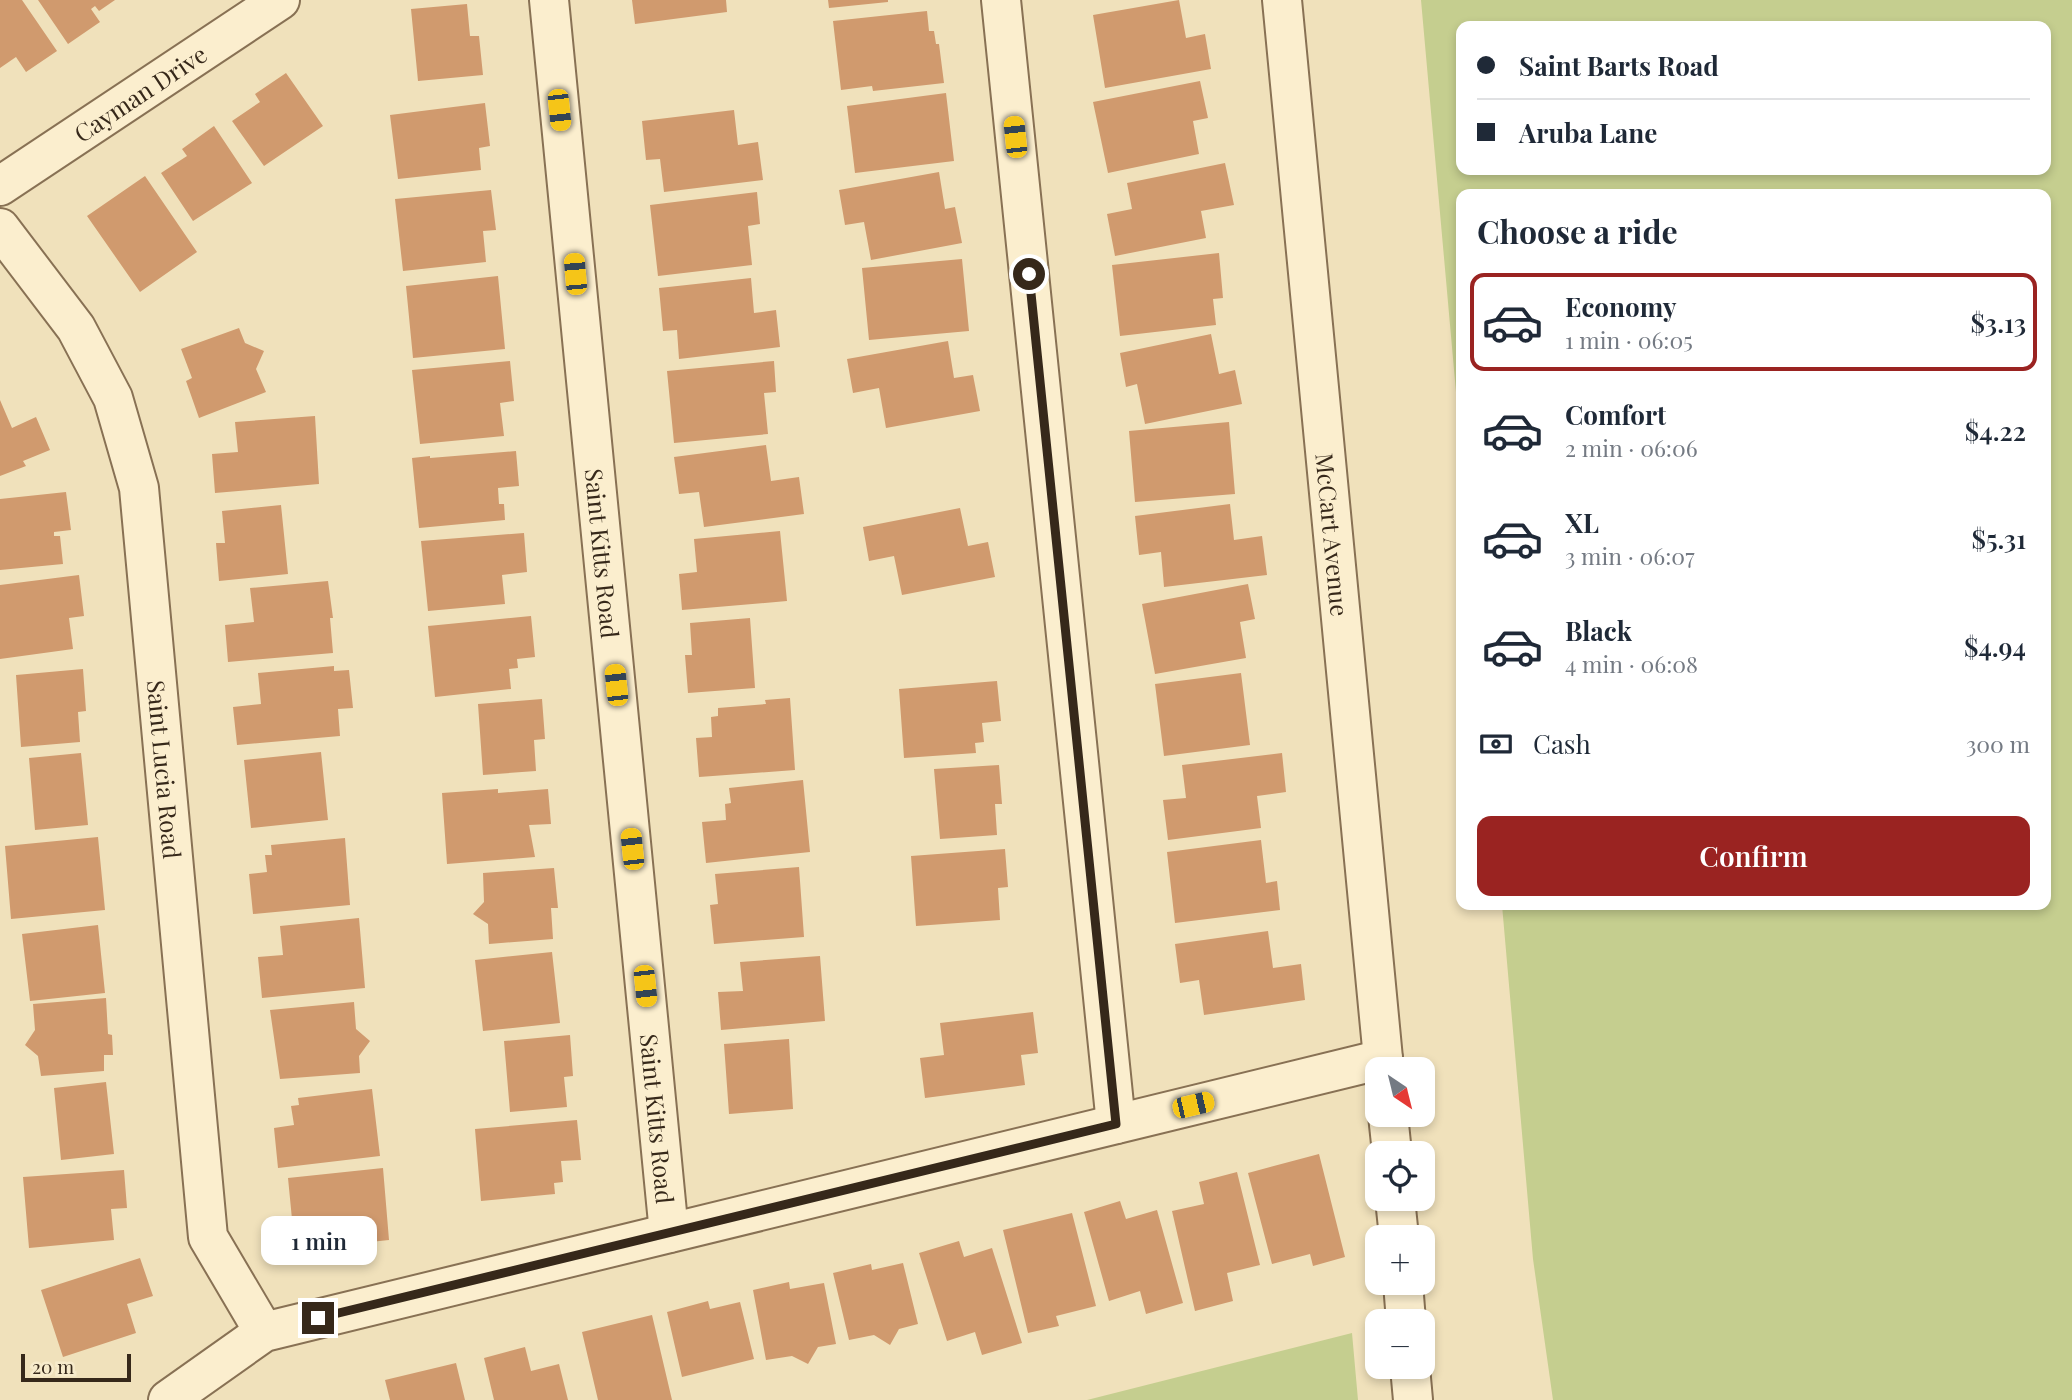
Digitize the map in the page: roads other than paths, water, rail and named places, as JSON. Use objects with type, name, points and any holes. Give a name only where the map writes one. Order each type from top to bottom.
[{"type":"street","name":"Cayman Drive","points":[[0,186],[280,0]]},
{"type":"street","name":"Saint Kitts Road","points":[[549,0],[669,1233]]},
{"type":"street","points":[[1001,0],[1116,1124]]},
{"type":"street","name":"McCart Avenue","points":[[1282,0],[1383,1057]]},
{"type":"street","name":"Saint Lucia Road","points":[[0,228],[76,328],[113,398],[139,488],[208,1237],[264,1332]]},
{"type":"street","points":[[168,1400],[264,1332],[1116,1124],[1365,1068]]},
{"type":"street","points":[[1411,1379],[1413,1400]]}]
